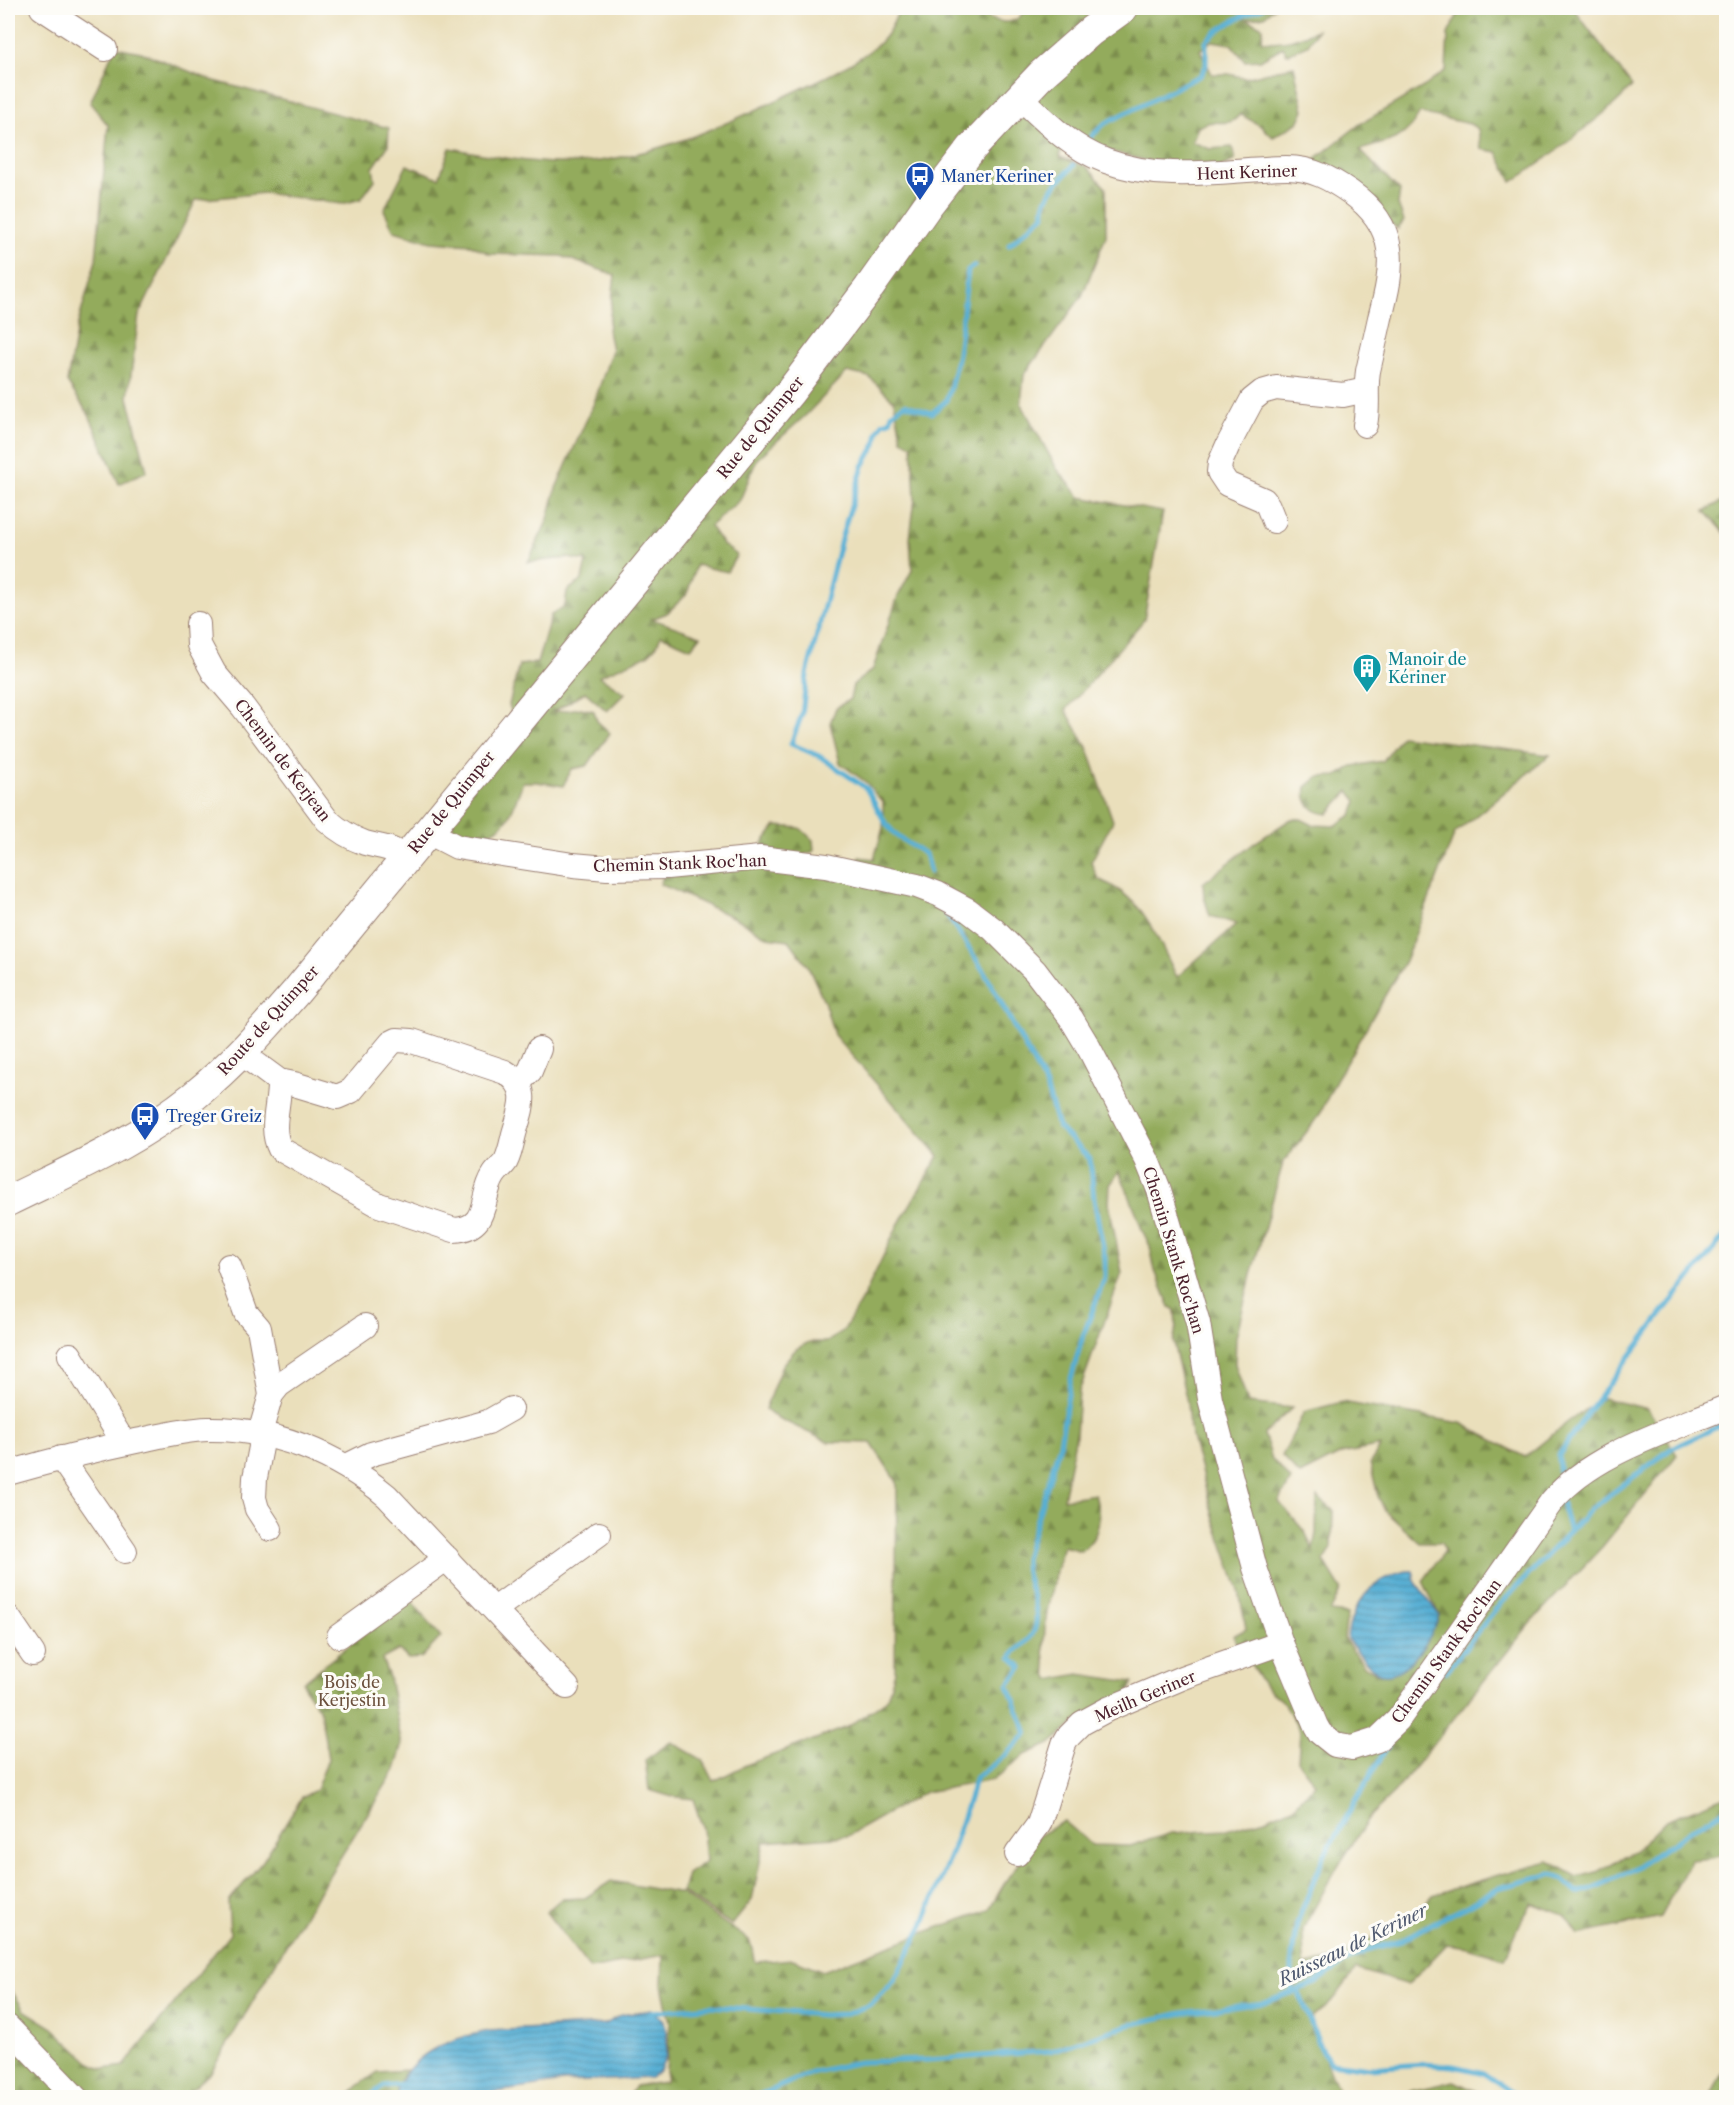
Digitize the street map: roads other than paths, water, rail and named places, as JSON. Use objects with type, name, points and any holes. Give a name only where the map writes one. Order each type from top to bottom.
[{"type":"main road","name":"Rue de Quimper","points":[[406,858],[790,392],[948,178],[978,141],[1019,96],[1068,50],[1123,8]]},
{"type":"main road","name":"Route de Quimper","points":[[8,1201],[147,1129],[194,1096],[241,1053],[296,992],[406,858]]},
{"type":"street","points":[[42,8],[105,50]]},
{"type":"street","name":"Hent Keriner","points":[[1019,96],[1066,140],[1109,162],[1136,169],[1184,174],[1303,169],[1326,177],[1360,200],[1385,230],[1391,252],[1387,293],[1366,390],[1368,409],[1365,425]]},
{"type":"street","points":[[1274,521],[1263,500],[1227,484],[1220,472],[1220,463],[1228,445],[1252,400],[1262,392],[1276,388],[1343,394],[1366,390]]},
{"type":"street","name":"Chemin de Kerjean","points":[[198,624],[199,645],[210,667],[243,707],[327,820],[356,839],[388,847],[406,858]]},
{"type":"street","name":"Chemin Stank Roc'han","points":[[428,832],[457,847],[573,866],[635,868],[760,858],[826,866],[906,883],[938,894],[974,914],[1013,947],[1053,993],[1089,1048],[1136,1135],[1159,1190],[1198,1323],[1210,1399],[1255,1568],[1281,1643],[1311,1715],[1320,1733],[1335,1745],[1343,1748],[1357,1748],[1377,1740],[1398,1720],[1565,1485],[1606,1458],[1726,1407]]},
{"type":"street","points":[[241,1053],[279,1081],[337,1098],[351,1091],[384,1049],[397,1040],[412,1041],[505,1072],[518,1083],[523,1095],[506,1160],[492,1176],[481,1215],[474,1225],[464,1230],[454,1230],[379,1205],[280,1149],[275,1140],[274,1128],[279,1099],[279,1081]]},
{"type":"street","points":[[518,1083],[530,1071],[539,1049]]},
{"type":"street","points":[[229,1266],[246,1312],[259,1328],[271,1395]]},
{"type":"street","points":[[270,1529],[256,1509],[254,1498],[261,1447],[260,1433],[271,1395],[279,1385],[364,1326]]},
{"type":"street","points":[[70,1355],[124,1443]]},
{"type":"street","points":[[347,1466],[371,1454],[488,1422],[511,1409]]},
{"type":"street","points":[[8,1473],[124,1443],[179,1431],[207,1429],[260,1433],[321,1453],[367,1479],[387,1496],[567,1688]]},
{"type":"street","points":[[61,1458],[126,1551]]},
{"type":"street","points":[[495,1609],[599,1534]]},
{"type":"street","points":[[339,1636],[447,1558]]},
{"type":"street","points":[[8,1617],[33,1654]]},
{"type":"street","name":"Meilh Geriner","points":[[1017,1854],[1039,1824],[1064,1744],[1082,1723],[1167,1684],[1281,1643]]},
{"type":"street","points":[[8,2027],[76,2097]]},
{"type":"water","points":[[1413,1571],[1415,1581],[1439,1615],[1425,1645],[1408,1664],[1399,1671],[1389,1674],[1379,1673],[1367,1663],[1347,1639],[1349,1626],[1365,1594],[1383,1580]]},
{"type":"water","points":[[651,2010],[663,2019],[667,2032],[666,2056],[660,2070],[650,2078],[563,2082],[463,2097],[398,2097],[397,2088],[413,2064],[435,2048],[448,2042],[490,2031],[605,2024],[621,2015]]},
{"type":"waterway","points":[[1091,137],[1104,124],[1201,75],[1206,66],[1206,41],[1232,22],[1262,8]]},
{"type":"waterway","points":[[1009,245],[1044,215],[1049,194],[1074,165]]},
{"type":"waterway","points":[[930,872],[925,854],[898,837],[886,824],[866,788],[819,756],[791,744],[802,714],[807,674],[841,539],[863,466],[876,444],[878,431],[883,423],[890,421],[892,413],[905,404],[932,413],[946,401],[958,354],[968,270],[974,266]]},
{"type":"waterway","points":[[649,2016],[653,2012],[710,2006],[823,2015],[847,2014],[872,2004],[894,1981],[923,1925],[952,1851],[976,1777],[1016,1746],[1027,1733],[1008,1685],[1022,1667],[1011,1657],[1031,1637],[1036,1619],[1025,1558],[1060,1444],[1070,1382],[1082,1339],[1105,1277],[1105,1258],[1094,1199],[1090,1159],[1058,1127],[1046,1086],[985,973],[944,910]]},
{"type":"waterway","points":[[1559,1471],[1559,1455],[1586,1415],[1666,1308],[1726,1234]]},
{"type":"waterway","points":[[1446,1672],[1495,1610],[1591,1509],[1672,1448],[1726,1423]]},
{"type":"waterway","points":[[1561,1501],[1570,1531]]},
{"type":"waterway","points":[[1292,1993],[1292,1956],[1297,1923],[1323,1858],[1388,1745]]},
{"type":"waterway","name":"Ruisseau de Keriner","points":[[752,2098],[814,2072],[860,2062],[928,2060],[1050,2051],[1129,2025],[1182,2013],[1264,2003],[1316,1983],[1343,1963],[1370,1949],[1401,1941],[1498,1888],[1552,1874],[1563,1880],[1577,1893],[1607,1882],[1621,1876],[1726,1809]]},
{"type":"waterway","points":[[1298,1990],[1322,2051],[1331,2063],[1370,2068],[1422,2064],[1453,2066],[1484,2073],[1520,2098]]},
{"type":"waterway","points":[[367,2098],[384,2086],[403,2084]]},
{"type":"place","name":"Maner Keriner","points":[[920,202]]},
{"type":"place","name":"Manoir de Kériner","points":[[1367,694]]},
{"type":"place","name":"Treger Greiz","points":[[145,1142]]},
{"type":"park label","name":"Bois de Kerjestin","points":[[352,1691]]}]
